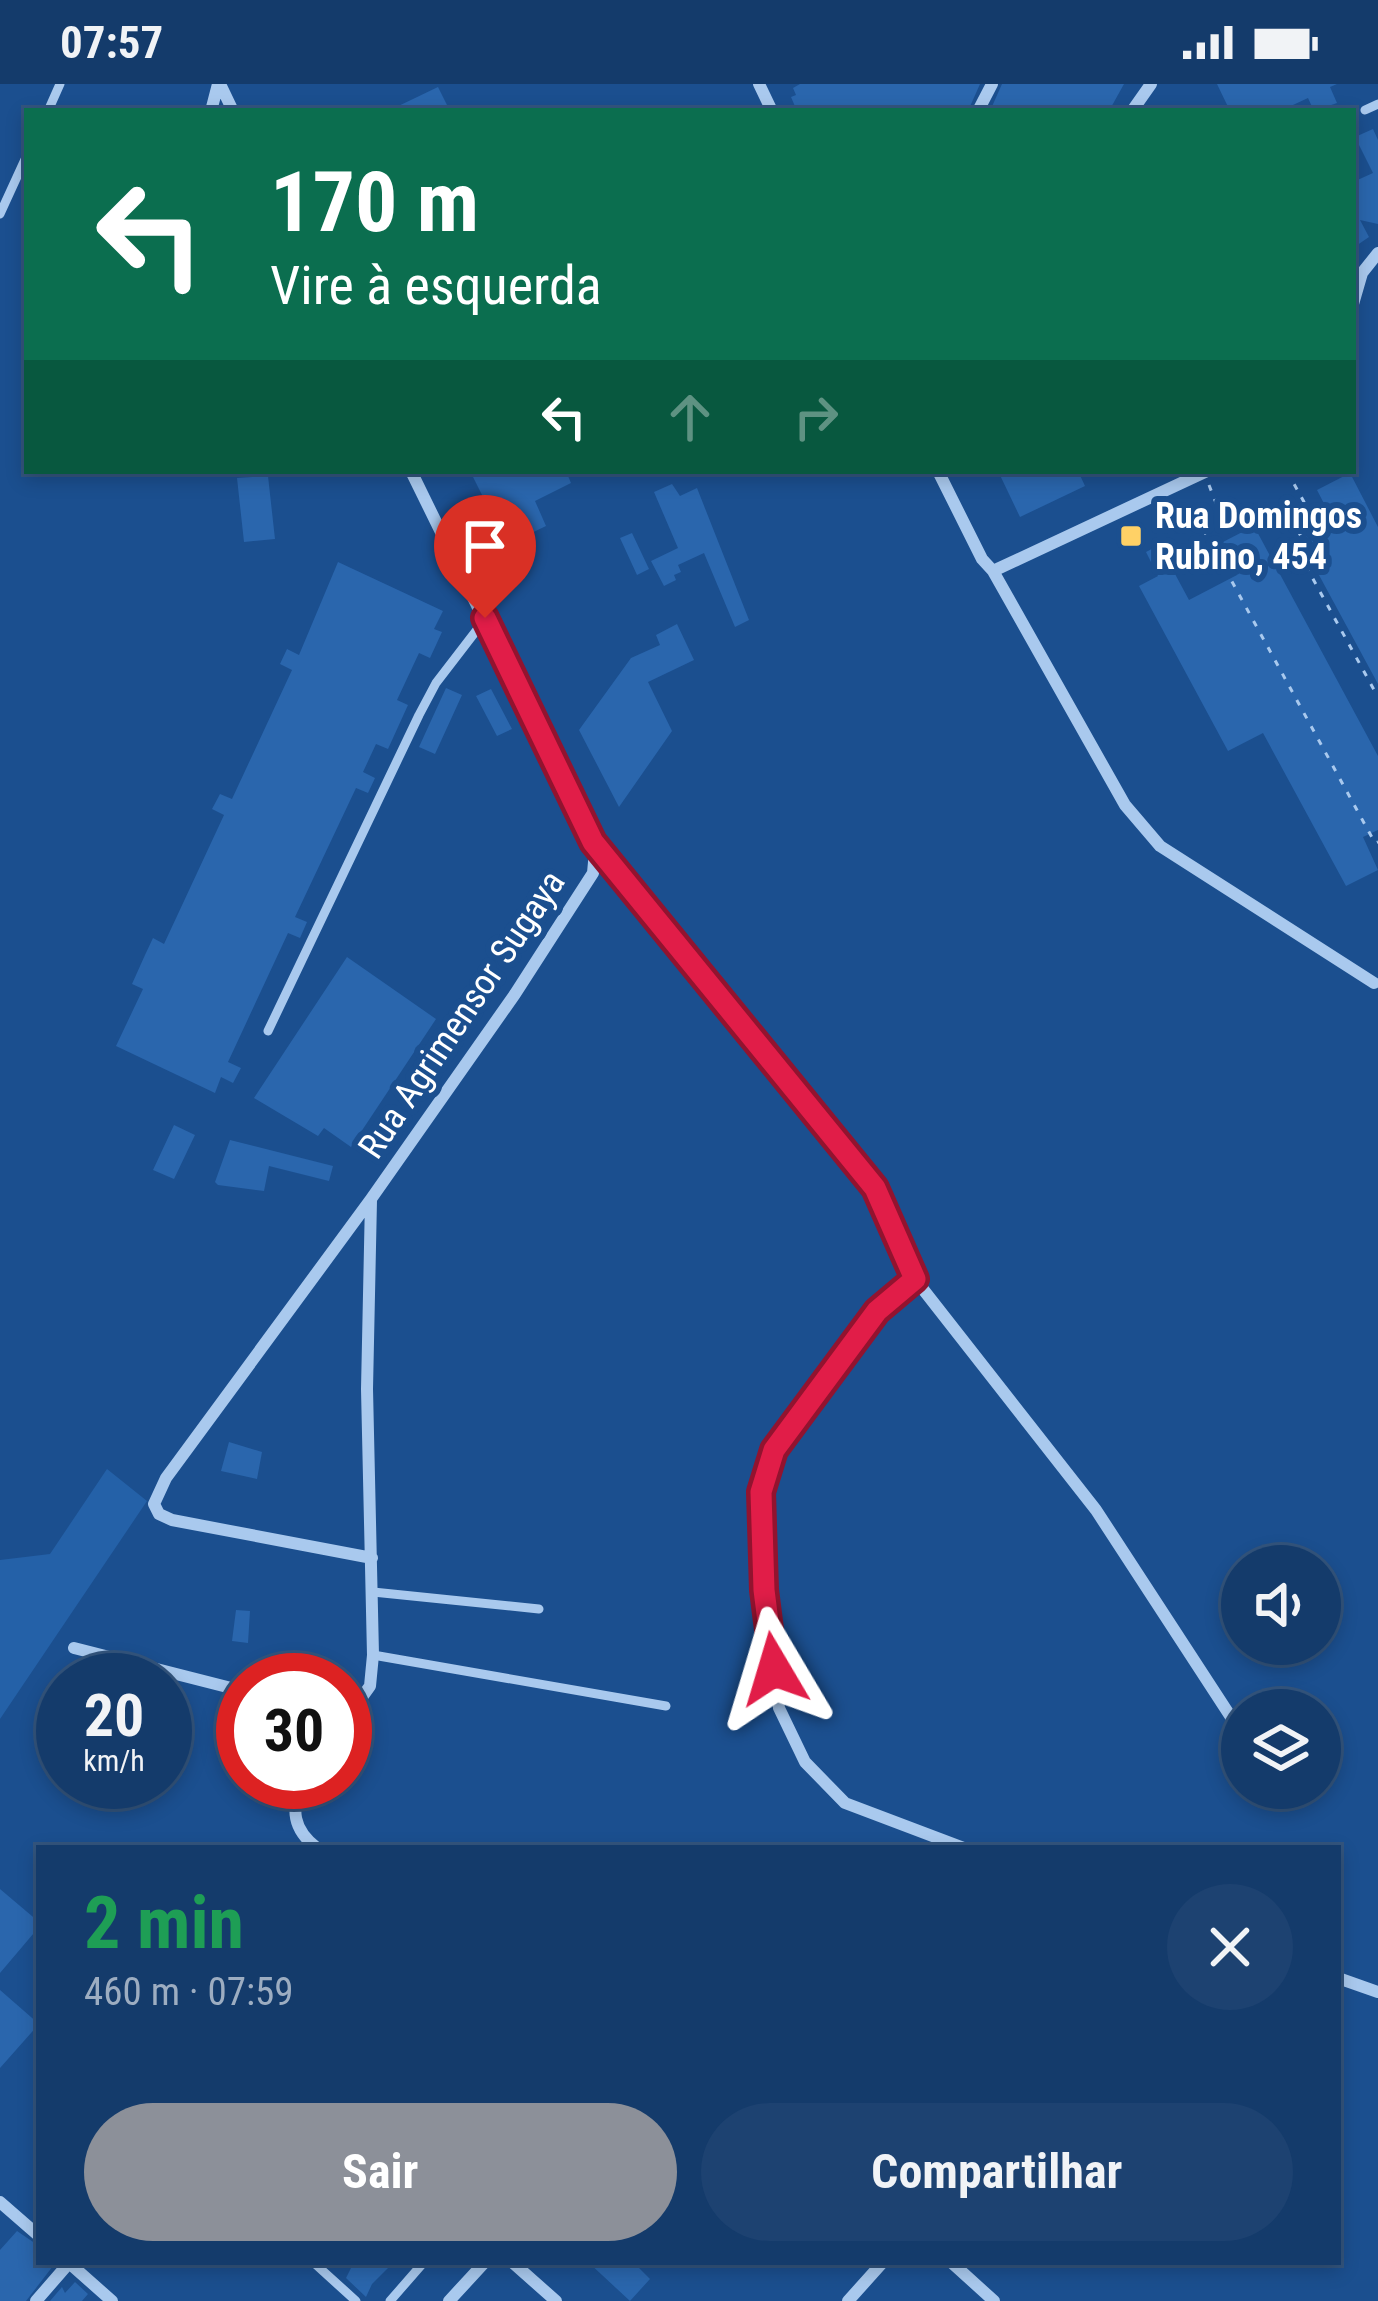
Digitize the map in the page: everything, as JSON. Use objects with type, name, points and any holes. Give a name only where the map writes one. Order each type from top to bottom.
[{"type":"street","points":[[1356,294],[1362,273],[1378,253]]},
{"type":"street","name":"Rua Agrimensor Sugaya","points":[[372,1558],[172,1520],[159,1514],[154,1504],[166,1478],[370,1199],[586,887],[596,858],[593,842],[413,474]]},
{"type":"street","points":[[940,474],[982,559],[1125,805],[1160,846],[1374,983]]},
{"type":"street","points":[[993,571],[1202,474]]},
{"type":"street","points":[[593,842],[875,1188],[915,1279],[1096,1510],[1221,1702]]},
{"type":"street","name":"Rua Agrimensor Sugaya","points":[[370,1199],[367,1389],[372,1665]]},
{"type":"street","points":[[915,1279],[877,1311],[774,1450],[761,1492],[764,1590],[779,1708],[805,1762],[845,1803],[956,1845]]},
{"type":"street","points":[[74,1648],[216,1683]]},
{"type":"street","points":[[294,1809],[304,1837],[313,1845]]},
{"type":"street","points":[[1341,1979],[1378,1992]]},
{"type":"street","points":[[0,2202],[36,2233]]},
{"type":"street","points":[[36,2301],[66,2265]]},
{"type":"street","points":[[72,2265],[112,2301]]},
{"type":"street","points":[[449,2301],[482,2265]]},
{"type":"street","points":[[515,2265],[556,2301]]},
{"type":"street","points":[[848,2301],[880,2265]]},
{"type":"street","points":[[954,2265],[994,2301]]},
{"type":"lane","points":[[1365,110],[1378,104]]},
{"type":"lane","points":[[0,214],[24,162]]},
{"type":"lane","points":[[268,1031],[418,715],[485,618]]},
{"type":"lane","points":[[374,1592],[538,1609]]},
{"type":"lane","points":[[373,1654],[666,1706]]},
{"type":"lane","points":[[317,2265],[356,2301]]},
{"type":"lane","points":[[390,2301],[421,2265]]},
{"type":"path","points":[[1207,474],[1216,503],[1195,514],[1378,842]]},
{"type":"path","points":[[1289,474],[1316,524],[1291,539],[1378,697]]},
{"type":"shaded area","points":[[107,1469],[147,1501],[45,1653],[36,1653],[36,1666],[0,1719],[0,1560],[50,1554]]},
{"type":"building","points":[[800,84],[980,84],[969,108],[796,108],[793,88]]},
{"type":"building","points":[[1002,84],[1124,84],[1111,108],[991,108]]},
{"type":"building","points":[[1217,84],[1337,84],[1330,87],[1337,103],[1323,108],[1313,108],[1308,98],[1286,108],[1229,108]]},
{"type":"building","points":[[438,87],[448,108],[394,108]]},
{"type":"building","points":[[1373,129],[1378,140],[1378,224],[1360,220],[1369,237],[1356,246],[1356,181],[1373,173],[1356,137]]},
{"type":"building","points":[[472,474],[567,474],[571,483],[535,501],[546,526],[507,545]]},
{"type":"building","points":[[999,474],[1079,474],[1085,486],[1020,517]]},
{"type":"building","points":[[1351,474],[1378,527],[1378,684],[1300,540],[1334,523],[1317,490]]},
{"type":"building","points":[[268,476],[275,539],[244,542],[237,478]]},
{"type":"building","points":[[672,484],[680,496],[697,488],[749,620],[735,627],[704,553],[678,565],[681,572],[674,575],[676,580],[664,586],[651,561],[678,548],[654,492]]},
{"type":"building","points":[[1254,526],[1378,756],[1378,830],[1363,837],[1378,870],[1346,886],[1263,733],[1228,751],[1139,586],[1158,576],[1146,552],[1167,541],[1176,557],[1168,561],[1189,600],[1237,575],[1221,543]]},
{"type":"building","points":[[632,533],[649,569],[637,575],[620,538]]},
{"type":"building","points":[[338,562],[443,611],[434,629],[442,632],[430,658],[419,653],[397,700],[408,705],[388,749],[376,744],[363,772],[375,778],[368,793],[356,788],[295,917],[307,922],[300,938],[288,933],[228,1062],[241,1068],[233,1083],[221,1077],[215,1093],[116,1046],[143,989],[132,984],[145,955],[153,938],[164,944],[224,815],[212,809],[220,794],[232,799],[292,670],[280,664],[287,649],[299,655]]},
{"type":"building","points":[[677,624],[694,660],[648,682],[672,731],[619,807],[579,730],[631,658],[660,645],[656,635]]},
{"type":"building","points":[[446,688],[462,695],[435,754],[419,747]]},
{"type":"building","points":[[491,689],[512,729],[497,736],[476,696]]},
{"type":"building","points":[[347,957],[436,1019],[351,1147],[324,1128],[318,1136],[254,1098]]},
{"type":"building","points":[[174,1125],[195,1135],[174,1179],[153,1170]]},
{"type":"building","points":[[230,1140],[333,1166],[329,1181],[269,1166],[264,1191],[218,1185],[215,1182]]},
{"type":"building","points":[[229,1442],[262,1452],[257,1479],[221,1471]]},
{"type":"building","points":[[236,1610],[250,1611],[248,1643],[232,1641]]},
{"type":"building","points":[[0,1889],[36,1919],[36,1931],[0,1973]]},
{"type":"building","points":[[0,1990],[36,2021],[36,2027],[0,2068]]},
{"type":"building","points":[[17,2231],[36,2244],[36,2265],[52,2265],[26,2301],[0,2301],[0,2250]]},
{"type":"building","points":[[352,2265],[391,2265],[366,2297],[346,2278]]},
{"type":"building","points":[[591,2265],[636,2265],[650,2279],[630,2301]]},
{"type":"building","points":[[75,2282],[88,2294],[82,2301],[50,2301],[62,2287],[65,2293]]},
{"type":"place","name":"Rua Domingos Rubino, 454","points":[[1131,536]]},
{"type":"route","points":[[485,618],[593,842],[875,1188],[915,1279],[877,1311],[774,1450],[761,1492],[764,1590],[774,1669]]}]
